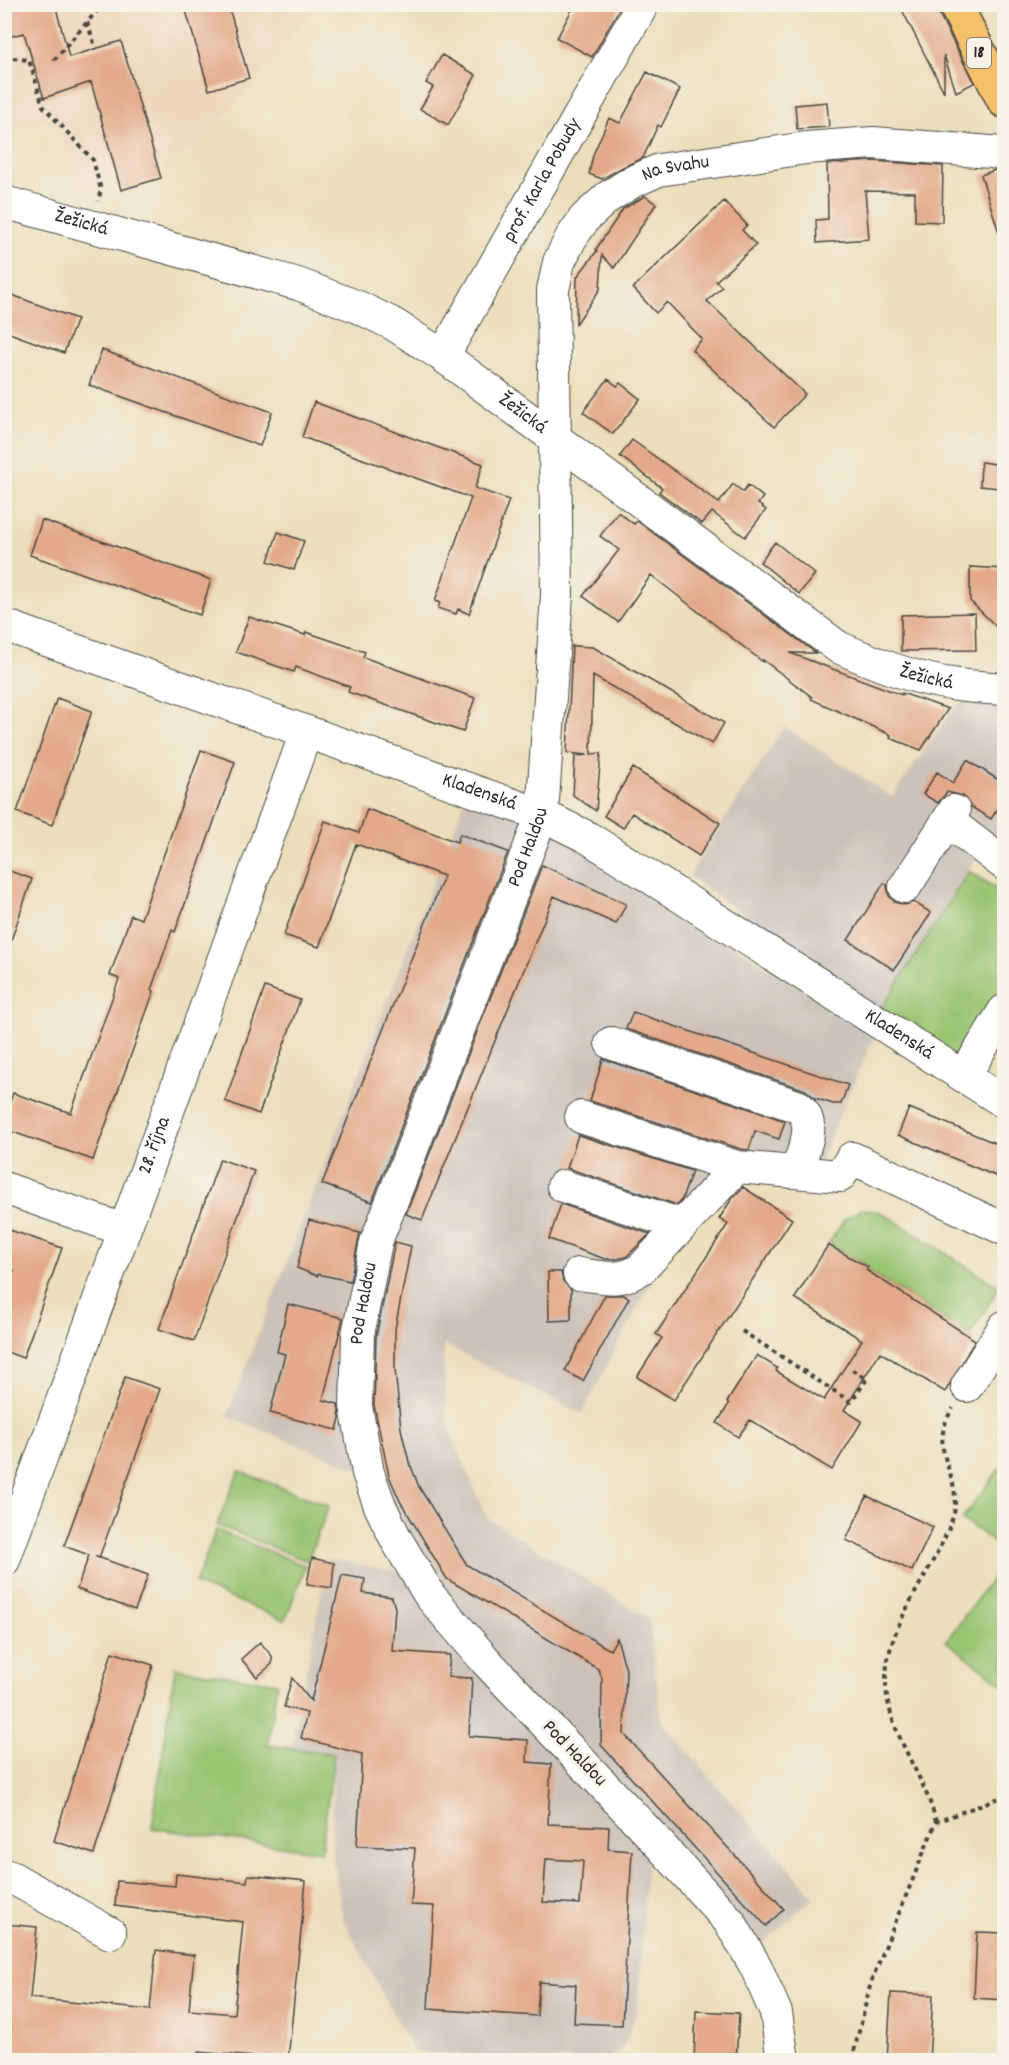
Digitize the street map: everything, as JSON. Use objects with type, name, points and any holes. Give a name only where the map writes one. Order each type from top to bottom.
[{"type":"main road","name":"18","points":[[955,4],[1005,101]]},
{"type":"street","name":"prof. Karla Pobudy","points":[[443,356],[643,4]]},
{"type":"street","name":"Na Svahu","points":[[554,436],[553,290],[559,262],[571,238],[585,218],[608,198],[632,182],[659,170],[806,148],[873,143],[1005,153]]},
{"type":"street","name":"Žežická","points":[[4,202],[298,284],[358,307],[393,324],[443,356],[554,436],[838,647],[906,674],[957,685],[1005,689]]},
{"type":"street","name":"Pod Haldou","points":[[554,436],[557,595],[543,814],[376,1242],[358,1335],[356,1406],[368,1473],[396,1539],[430,1596],[486,1661],[730,1922],[756,1967],[776,2013],[783,2061]]},
{"type":"street","name":"Kladenská","points":[[4,625],[306,733],[543,814],[587,837],[1005,1101]]},
{"type":"street","name":"28. října","points":[[4,1560],[306,733]]},
{"type":"street","points":[[905,887],[951,816],[1005,864]]},
{"type":"street","points":[[964,1076],[1005,1011]]},
{"type":"street","points":[[611,1043],[800,1107],[808,1115],[809,1129],[796,1172]]},
{"type":"street","points":[[582,1117],[738,1167],[840,1176],[852,1158],[1005,1229]]},
{"type":"street","points":[[579,1274],[620,1279],[632,1275],[642,1268],[681,1224],[738,1167]]},
{"type":"street","points":[[563,1186],[681,1224]]},
{"type":"street","points":[[4,1188],[124,1230]]},
{"type":"street","points":[[967,1386],[1005,1327]]},
{"type":"street","points":[[4,1875],[110,1932]]},
{"type":"path","points":[[54,60],[103,4]]},
{"type":"path","points":[[86,21],[96,49]]},
{"type":"path","points":[[4,57],[29,60],[43,106],[93,160],[101,190],[97,208]]},
{"type":"path","points":[[742,1331],[851,1402],[867,1379],[849,1368]]},
{"type":"path","points":[[852,2061],[871,1982],[936,1822],[931,1803],[891,1715],[886,1686],[888,1659],[895,1634],[948,1531],[954,1511],[954,1490],[942,1453],[941,1434],[947,1416],[967,1386]]},
{"type":"path","points":[[936,1822],[1005,1796]]},
{"type":"shaded area","points":[[4,5],[318,5],[197,148],[81,191],[53,118],[5,135]]},
{"type":"shaded area","points":[[958,702],[1004,707],[1004,843],[988,840],[878,1011],[689,876],[784,727],[892,797]]},
{"type":"shaded area","points":[[466,797],[537,821],[875,1035],[806,1192],[740,1174],[681,1224],[582,1414],[443,1344],[447,1424],[486,1517],[649,1619],[662,1722],[814,1897],[758,1948],[649,1834],[637,2011],[625,2043],[609,2060],[524,2060],[413,2051],[343,1919],[332,1856],[333,1754],[291,1749],[328,1559],[411,1574],[368,1473],[227,1416]]},
{"type":"green space","points":[[969,871],[1004,894],[1004,991],[960,1060],[881,1009]]},
{"type":"green space","points":[[862,1209],[881,1212],[999,1287],[970,1335],[867,1270],[868,1266],[829,1243],[844,1220]]},
{"type":"green space","points":[[1004,1463],[1004,1533],[996,1544],[962,1519]]},
{"type":"green space","points":[[239,1471],[329,1506],[307,1561],[217,1525]]},
{"type":"green space","points":[[216,1530],[306,1566],[285,1620],[195,1584]]},
{"type":"green space","points":[[1004,1562],[1004,1685],[946,1641]]},
{"type":"green space","points":[[175,1668],[277,1683],[268,1745],[334,1754],[321,1852],[152,1828]]},
{"type":"building","points":[[4,4],[55,4],[69,57],[121,41],[161,178],[121,190],[91,82],[44,98],[24,33],[4,38]]},
{"type":"building","points":[[184,4],[228,4],[249,78],[209,90]]},
{"type":"building","points":[[575,4],[622,4],[592,57],[557,38]]},
{"type":"building","points":[[899,4],[934,4],[974,83],[956,92],[944,55],[944,92]]},
{"type":"building","points":[[442,55],[476,75],[448,125],[420,109],[433,87],[426,83]]},
{"type":"building","points":[[647,72],[680,89],[661,127],[658,125],[643,158],[602,179],[589,174],[593,155],[609,118],[620,123]]},
{"type":"building","points":[[827,102],[829,127],[797,129],[795,105]]},
{"type":"building","points":[[873,161],[943,166],[942,222],[915,221],[915,192],[865,191],[869,239],[817,243],[816,220],[828,219],[827,164]]},
{"type":"building","points":[[995,170],[1005,171],[1005,235],[1000,236],[981,175]]},
{"type":"building","points":[[645,196],[656,204],[614,268],[602,255],[600,289],[576,324],[577,277],[597,251],[596,249],[623,209]]},
{"type":"building","points":[[724,201],[747,225],[742,230],[756,245],[716,281],[722,287],[707,301],[805,394],[774,427],[692,350],[702,339],[667,302],[656,313],[633,288]]},
{"type":"building","points":[[4,292],[77,319],[64,353],[4,331]]},
{"type":"building","points":[[102,350],[272,412],[260,446],[89,385]]},
{"type":"building","points":[[608,379],[617,386],[620,383],[640,399],[613,434],[583,412]]},
{"type":"building","points":[[314,402],[483,464],[475,488],[509,500],[469,614],[458,609],[456,614],[438,608],[440,603],[435,601],[471,498],[302,437]]},
{"type":"building","points":[[632,440],[719,503],[733,484],[743,492],[748,485],[763,497],[758,504],[766,510],[745,537],[712,512],[702,524],[659,492],[662,488],[620,456]]},
{"type":"building","points":[[981,462],[1002,465],[999,488],[980,486]]},
{"type":"building","points":[[618,512],[634,524],[637,521],[816,653],[790,653],[902,695],[902,693],[948,709],[921,750],[890,738],[891,735],[811,699],[812,697],[651,575],[618,622],[583,596],[619,550],[600,536]]},
{"type":"building","points":[[42,520],[211,580],[200,615],[30,555]]},
{"type":"building","points":[[278,532],[304,541],[294,570],[268,561]]},
{"type":"building","points":[[775,542],[815,574],[799,594],[760,562]]},
{"type":"building","points":[[970,567],[1005,569],[1005,635],[970,601]]},
{"type":"building","points":[[975,613],[976,650],[901,651],[901,615]]},
{"type":"building","points":[[249,617],[305,635],[306,632],[365,652],[363,657],[475,698],[463,732],[348,692],[350,687],[296,667],[294,672],[236,652]]},
{"type":"building","points":[[572,646],[593,647],[724,723],[712,744],[593,676],[591,754],[601,753],[596,811],[573,795],[575,756],[588,755],[567,753]]},
{"type":"building","points":[[57,698],[92,711],[52,825],[17,812]]},
{"type":"building","points":[[201,750],[235,762],[175,932],[172,930],[151,990],[154,991],[93,1160],[4,1129],[4,1120],[13,1093],[71,1113],[119,979],[110,975],[131,915],[141,919]]},
{"type":"building","points":[[967,760],[1005,784],[1005,797],[991,819],[971,807],[963,796],[947,792],[938,803],[923,794],[937,772],[953,783]]},
{"type":"building","points":[[633,768],[720,823],[699,856],[632,813],[623,828],[604,816]]},
{"type":"building","points":[[367,809],[457,842],[460,834],[508,852],[372,1202],[322,1184],[444,876],[356,844],[319,947],[284,935],[325,821],[359,833]]},
{"type":"building","points":[[542,865],[626,904],[616,924],[554,896],[422,1220],[406,1214]]},
{"type":"building","points":[[4,869],[32,879],[8,949],[4,948]]},
{"type":"building","points":[[884,883],[887,885],[889,896],[895,902],[905,905],[914,902],[931,913],[894,970],[848,940]]},
{"type":"building","points":[[265,987],[300,1000],[259,1114],[225,1101]]},
{"type":"building","points":[[633,1012],[848,1085],[841,1104],[815,1098],[805,1090],[626,1029]]},
{"type":"building","points":[[603,1059],[785,1121],[779,1139],[755,1131],[749,1150],[741,1149],[590,1101]]},
{"type":"building","points":[[909,1108],[1005,1147],[1005,1180],[898,1135]]},
{"type":"building","points":[[578,1135],[692,1171],[682,1199],[677,1205],[567,1168]]},
{"type":"building","points":[[220,1159],[254,1171],[194,1341],[159,1329]]},
{"type":"building","points":[[743,1187],[792,1219],[674,1400],[637,1377],[662,1338],[656,1334],[728,1224],[719,1219]]},
{"type":"building","points":[[561,1204],[650,1234],[626,1257],[605,1259],[549,1239]]},
{"type":"building","points":[[309,1220],[360,1233],[350,1281],[318,1274],[317,1276],[297,1268]]},
{"type":"building","points":[[4,1228],[62,1248],[23,1358],[4,1351],[4,1297],[14,1270],[4,1267]]},
{"type":"building","points":[[395,1242],[411,1246],[395,1329],[395,1369],[401,1429],[410,1466],[419,1487],[467,1565],[610,1650],[617,1638],[626,1670],[624,1734],[784,1909],[766,1926],[601,1745],[602,1678],[598,1669],[447,1579],[400,1501],[389,1476],[374,1405],[376,1337]]},
{"type":"building","points":[[828,1245],[868,1267],[866,1270],[975,1340],[945,1392],[880,1352],[844,1410],[862,1421],[832,1470],[750,1420],[738,1437],[717,1423],[729,1404],[727,1402],[757,1355],[777,1368],[776,1371],[824,1400],[862,1340],[795,1298]]},
{"type":"building","points":[[548,1272],[561,1272],[563,1281],[571,1289],[571,1320],[549,1321]]},
{"type":"building","points":[[605,1295],[624,1295],[629,1298],[583,1381],[565,1371]]},
{"type":"building","points":[[288,1304],[343,1318],[323,1400],[338,1404],[340,1418],[337,1430],[270,1413],[285,1354],[277,1352]]},
{"type":"building","points":[[125,1377],[160,1389],[99,1557],[148,1575],[135,1610],[77,1589],[89,1555],[64,1546]]},
{"type":"building","points":[[867,1496],[933,1527],[912,1571],[846,1540]]},
{"type":"building","points":[[312,1558],[334,1563],[332,1588],[307,1584]]},
{"type":"building","points":[[342,1575],[365,1579],[363,1593],[392,1597],[395,1608],[392,1651],[450,1655],[448,1677],[472,1678],[469,1736],[528,1740],[527,1762],[551,1764],[548,1824],[609,1827],[608,1849],[632,1851],[622,2025],[574,2023],[576,1985],[539,1982],[537,2016],[428,2009],[434,1906],[411,1905],[415,1848],[357,1846],[362,1754],[301,1738],[307,1713],[284,1707],[292,1678],[311,1701]],"holes":[[[546,1859],[583,1861],[580,1904],[543,1902]]]},
{"type":"building","points":[[260,1642],[272,1656],[272,1664],[257,1677],[241,1659]]},
{"type":"building","points":[[112,1652],[153,1665],[94,1854],[54,1841]]},
{"type":"building","points":[[176,1874],[247,1882],[248,1875],[306,1881],[288,2060],[199,2052],[198,2061],[96,2061],[23,2053],[23,2061],[4,2061],[4,1924],[37,1927],[30,1998],[150,2010],[156,1950],[194,1955],[189,2010],[234,2014],[243,1922],[115,1906],[117,1881],[175,1886]]},
{"type":"building","points":[[977,1932],[1005,1933],[1005,2000],[974,1998]]},
{"type":"building","points":[[891,1993],[933,1995],[929,2061],[887,2061]]},
{"type":"building","points":[[696,2011],[739,2013],[736,2061],[694,2061]]}]
